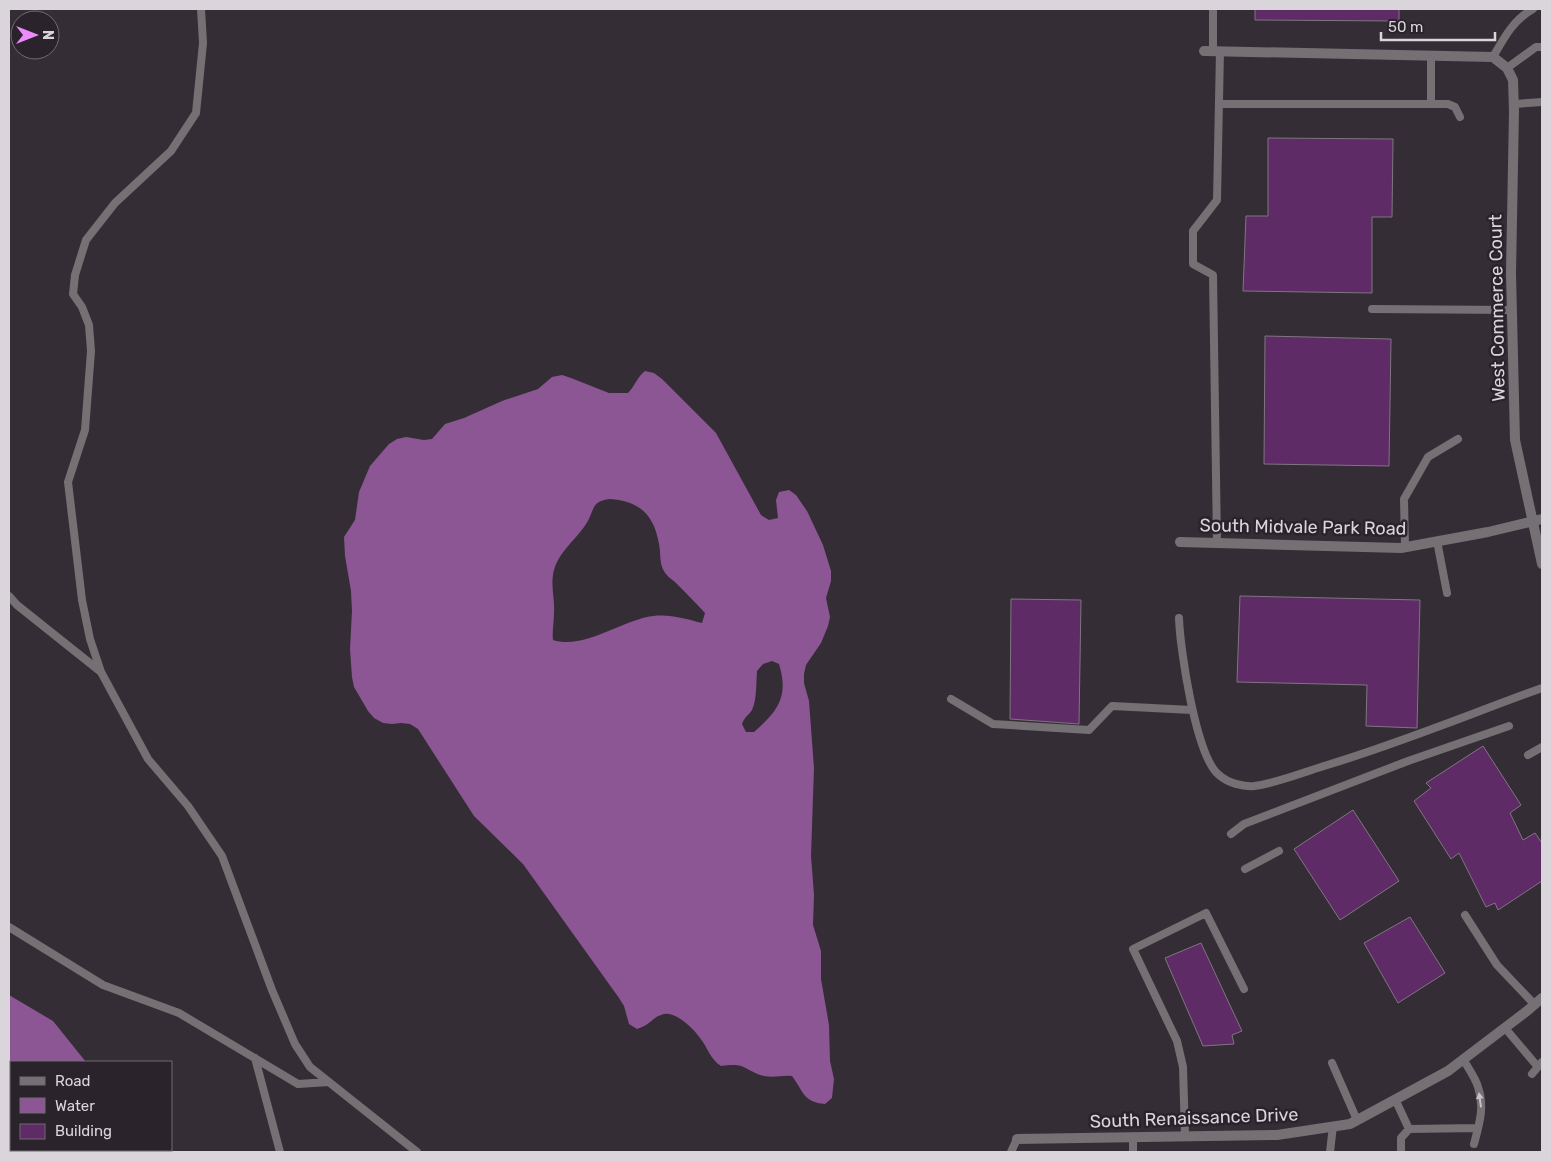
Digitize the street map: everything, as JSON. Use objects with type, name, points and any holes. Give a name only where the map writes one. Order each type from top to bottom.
[{"type":"street","points":[[1212,51],[1492,58],[1507,68]]},
{"type":"street","name":"West Commerce Court","points":[[1507,68],[1513,80],[1514,104],[1511,273],[1515,440],[1538,520],[1542,564]]},
{"type":"street","name":"South Midvale Park Road","points":[[1180,542],[1405,547],[1488,532],[1538,520]]},
{"type":"street","name":"South Renaissance Drive","points":[[1017,1139],[1277,1135],[1350,1124],[1448,1071],[1538,1001]]},
{"type":"lane","points":[[201,9],[203,42],[196,114],[172,151],[116,203],[86,240],[75,275],[73,294],[82,307],[89,325],[91,351],[84,430],[68,482],[82,600],[90,639],[101,672],[148,759],[188,806],[222,856],[272,990],[295,1044],[310,1067],[417,1152]]},
{"type":"lane","points":[[1213,9],[1212,51],[1220,104],[1218,200],[1193,232],[1193,264],[1213,275],[1218,543]]},
{"type":"lane","points":[[1492,58],[1510,29],[1522,15],[1533,9]]},
{"type":"lane","points":[[1507,68],[1536,47],[1542,47]]},
{"type":"lane","points":[[1431,104],[1432,56]]},
{"type":"lane","points":[[1514,104],[1542,102]]},
{"type":"lane","points":[[1220,104],[1448,104],[1455,107],[1460,117]]},
{"type":"lane","points":[[1372,310],[1512,310]]},
{"type":"lane","points":[[1405,547],[1404,499],[1428,457],[1458,438]]},
{"type":"lane","points":[[1436,541],[1447,593]]},
{"type":"lane","points":[[9,596],[17,605],[101,672]]},
{"type":"lane","points":[[1179,618],[1180,638],[1192,710],[1208,761],[1218,775],[1232,783],[1246,786],[1256,786],[1362,755],[1542,688]]},
{"type":"lane","points":[[951,699],[993,724],[1089,730],[1112,706],[1192,710]]},
{"type":"lane","points":[[1231,834],[1244,824],[1509,726]]},
{"type":"lane","points":[[1528,755],[1542,748]]},
{"type":"lane","points":[[1245,869],[1279,852]]},
{"type":"lane","points":[[1185,1136],[1183,1067],[1177,1041],[1133,949],[1206,913],[1244,989]]},
{"type":"lane","points":[[1465,915],[1497,965],[1538,1001]]},
{"type":"lane","points":[[9,927],[103,985],[179,1013],[298,1084],[329,1082]]},
{"type":"lane","points":[[1505,1028],[1538,1068]]},
{"type":"lane","points":[[255,1058],[280,1152]]},
{"type":"lane","points":[[1463,1059],[1478,1087],[1482,1116],[1474,1144]]},
{"type":"lane","points":[[1332,1063],[1357,1120]]},
{"type":"lane","points":[[1395,1099],[1409,1129]]},
{"type":"lane","points":[[1330,1152],[1333,1126]]},
{"type":"lane","points":[[1401,1152],[1401,1138],[1409,1129],[1478,1128]]},
{"type":"lane","points":[[1133,1137],[1133,1152]]},
{"type":"lane","points":[[1010,1152],[1017,1139]]},
{"type":"water","points":[[645,371],[654,373],[662,379],[716,433],[761,515],[769,520],[778,518],[776,500],[779,492],[789,490],[796,495],[807,511],[823,545],[831,571],[831,581],[826,598],[830,617],[828,626],[821,643],[806,665],[804,674],[804,683],[809,701],[814,768],[811,856],[814,895],[813,925],[821,951],[821,979],[829,1025],[830,1061],[834,1079],[832,1098],[825,1104],[808,1098],[792,1076],[767,1077],[736,1065],[721,1066],[714,1060],[693,1029],[677,1017],[666,1014],[661,1015],[637,1029],[629,1024],[624,1006],[619,998],[523,864],[474,816],[418,729],[410,724],[383,723],[374,718],[354,687],[350,649],[351,591],[344,537],[355,520],[359,492],[370,466],[389,444],[397,439],[406,437],[424,440],[432,439],[445,424],[538,389],[552,377],[562,375],[609,393],[628,393]],"holes":[[[610,499],[630,503],[644,511],[657,534],[662,568],[705,613],[702,623],[672,616],[653,616],[590,638],[565,642],[553,640],[553,575],[555,567],[562,554],[586,524],[596,504]],[[772,661],[779,664],[782,676],[782,694],[775,710],[769,717],[754,732],[746,732],[742,724],[754,706],[757,671],[763,664]]]},
{"type":"water","points":[[9,995],[53,1021],[85,1061],[10,1061],[10,1151],[157,1152],[9,1152]]},
{"type":"building","points":[[1255,9],[1399,9],[1399,21],[1255,20]]},
{"type":"building","points":[[1268,138],[1393,139],[1392,217],[1372,217],[1372,293],[1243,291],[1246,216],[1268,216]]},
{"type":"building","points":[[1265,336],[1391,339],[1389,466],[1264,464]]},
{"type":"building","points":[[1240,596],[1420,600],[1417,728],[1366,726],[1367,685],[1237,682]]},
{"type":"building","points":[[1011,599],[1081,600],[1079,724],[1010,719]]},
{"type":"building","points":[[1483,746],[1521,805],[1510,813],[1523,840],[1535,833],[1542,843],[1542,881],[1498,910],[1495,903],[1486,907],[1459,853],[1451,859],[1414,801],[1431,788],[1426,783]]},
{"type":"building","points":[[1353,810],[1399,881],[1340,920],[1294,849]]},
{"type":"building","points":[[1410,917],[1445,973],[1398,1003],[1364,943]]},
{"type":"building","points":[[1201,943],[1242,1031],[1232,1035],[1234,1044],[1203,1046],[1165,958]]}]
